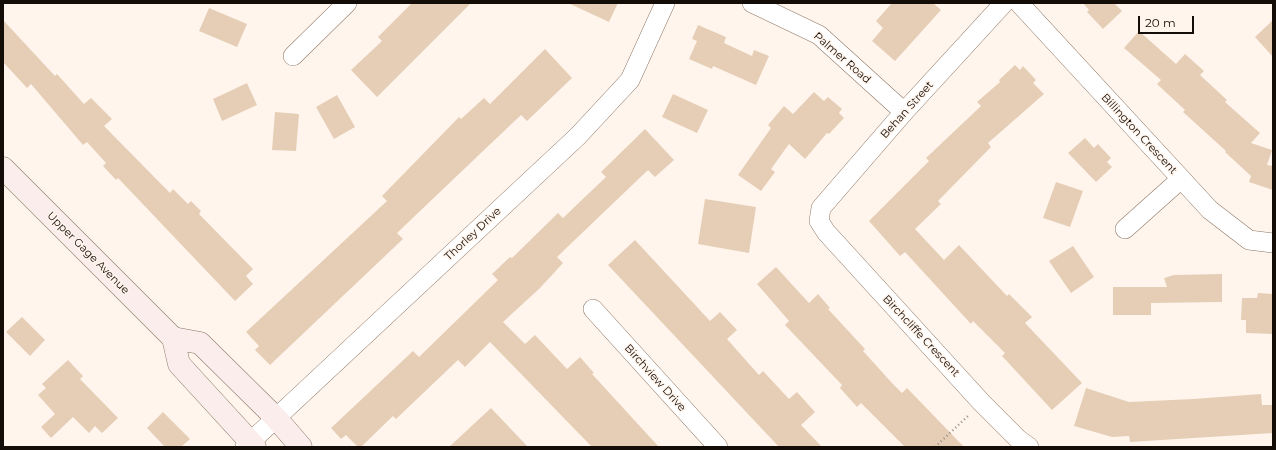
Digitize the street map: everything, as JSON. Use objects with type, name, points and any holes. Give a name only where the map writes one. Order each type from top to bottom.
[{"type":"main road","name":"Upper Gage Avenue","points":[[3,168],[173,338]]},
{"type":"main road","points":[[250,445],[179,364],[173,338],[200,343],[276,418],[301,447]]},
{"type":"street","points":[[293,56],[346,3]]},
{"type":"street","name":"Thorley Drive","points":[[250,445],[276,418],[583,131],[630,80],[665,3]]},
{"type":"street","name":"Palmer Road","points":[[752,3],[819,35],[904,112]]},
{"type":"street","name":"Behan Street","points":[[819,221],[821,208],[904,112],[1004,3]]},
{"type":"street","name":"Billington Crescent","points":[[1019,3],[1210,210],[1249,240],[1273,243]]},
{"type":"street","points":[[1125,229],[1181,179]]},
{"type":"street","name":"Birchcliffe Crescent","points":[[819,221],[826,232],[982,403],[1018,439],[1029,447]]},
{"type":"street","name":"Birchview Drive","points":[[593,309],[718,447]]},
{"type":"path","points":[[935,447],[982,403]]},
{"type":"building","points":[[412,3],[471,3],[377,97],[351,70],[382,41],[378,37]]},
{"type":"building","points":[[568,3],[618,3],[609,22]]},
{"type":"building","points":[[892,3],[933,3],[941,10],[895,61],[872,41],[883,28],[876,21]]},
{"type":"building","points":[[1083,3],[1114,3],[1122,11],[1103,29],[1087,12],[1089,10]]},
{"type":"building","points":[[209,8],[247,24],[237,47],[199,31]]},
{"type":"building","points":[[3,20],[55,76],[57,74],[84,104],[91,98],[112,119],[104,126],[170,193],[173,189],[188,204],[191,201],[201,211],[199,214],[253,269],[246,276],[253,284],[235,301],[118,178],[116,180],[103,166],[106,163],[87,142],[83,145],[31,84],[27,88],[3,62]]},
{"type":"building","points":[[1273,20],[1273,57],[1255,37]]},
{"type":"building","points":[[698,25],[726,37],[724,43],[752,56],[754,50],[769,56],[756,85],[713,66],[712,69],[689,59],[697,41],[692,39]]},
{"type":"building","points":[[1139,31],[1176,64],[1185,54],[1204,71],[1200,75],[1227,100],[1225,102],[1260,133],[1251,143],[1272,150],[1267,165],[1273,166],[1273,190],[1249,182],[1251,176],[1183,112],[1185,110],[1157,84],[1161,80],[1124,48]]},
{"type":"building","points":[[545,49],[572,78],[527,121],[521,115],[482,152],[397,233],[403,239],[270,365],[255,350],[259,346],[246,332],[387,201],[382,196],[459,117],[461,119],[484,98],[490,104]]},
{"type":"building","points":[[1015,65],[1020,70],[1023,66],[1036,80],[1033,83],[1044,94],[988,143],[991,147],[938,201],[941,204],[915,229],[944,260],[959,245],[1007,296],[1009,294],[1032,317],[1025,323],[1082,383],[1052,410],[1002,356],[1005,353],[973,321],[971,324],[905,252],[900,256],[869,221],[929,161],[926,158],[981,106],[977,102],[1000,82],[999,80]]},
{"type":"building","points":[[247,83],[257,105],[222,121],[213,99]]},
{"type":"building","points":[[814,92],[824,101],[828,97],[842,109],[839,113],[844,118],[829,134],[827,133],[805,159],[789,144],[771,169],[775,172],[761,191],[738,175],[771,128],[768,125],[784,106],[793,114]]},
{"type":"building","points":[[673,94],[708,110],[697,133],[662,117]]},
{"type":"building","points":[[337,95],[355,127],[334,139],[316,107]]},
{"type":"building","points":[[275,112],[299,114],[296,151],[272,150]]},
{"type":"building","points":[[645,129],[674,160],[655,177],[648,170],[557,257],[563,263],[540,288],[503,322],[525,344],[535,335],[567,369],[580,357],[594,373],[592,374],[659,447],[592,447],[490,342],[465,367],[458,360],[396,419],[393,416],[361,447],[358,447],[346,435],[341,439],[331,428],[413,351],[419,357],[498,280],[492,274],[510,257],[512,258],[558,213],[563,218],[606,177],[601,172]]},
{"type":"building","points":[[1085,138],[1094,148],[1098,144],[1111,158],[1107,162],[1112,167],[1096,182],[1068,153]]},
{"type":"building","points":[[1056,182],[1083,191],[1070,227],[1043,218]]},
{"type":"building","points":[[705,199],[756,207],[749,253],[698,244]]},
{"type":"building","points":[[635,240],[710,321],[720,312],[737,330],[727,339],[759,375],[763,371],[789,399],[797,392],[815,412],[801,425],[822,447],[779,447],[608,265]]},
{"type":"building","points":[[1073,246],[1094,277],[1071,293],[1049,261]]},
{"type":"building","points":[[776,267],[809,303],[818,294],[830,308],[828,309],[865,349],[863,351],[892,383],[902,393],[907,388],[964,447],[905,447],[861,403],[857,407],[840,388],[842,385],[785,325],[789,321],[757,284]]},
{"type":"building","points":[[1222,274],[1222,302],[1151,303],[1151,315],[1113,315],[1113,287],[1167,287],[1164,278],[1174,275]]},
{"type":"building","points":[[1258,293],[1273,294],[1273,334],[1246,333],[1246,320],[1241,320],[1242,298],[1257,298]]},
{"type":"building","points":[[22,317],[45,340],[30,356],[6,332]]},
{"type":"building","points":[[68,360],[83,376],[80,379],[118,418],[102,433],[95,426],[89,433],[73,417],[51,438],[41,427],[55,414],[38,395],[46,388],[42,384]]},
{"type":"building","points":[[1086,388],[1129,402],[1261,394],[1262,405],[1272,405],[1273,433],[1130,442],[1129,436],[1112,437],[1074,426]]},
{"type":"building","points":[[491,408],[528,447],[449,447]]},
{"type":"building","points":[[163,412],[190,439],[181,447],[165,447],[147,428]]}]
